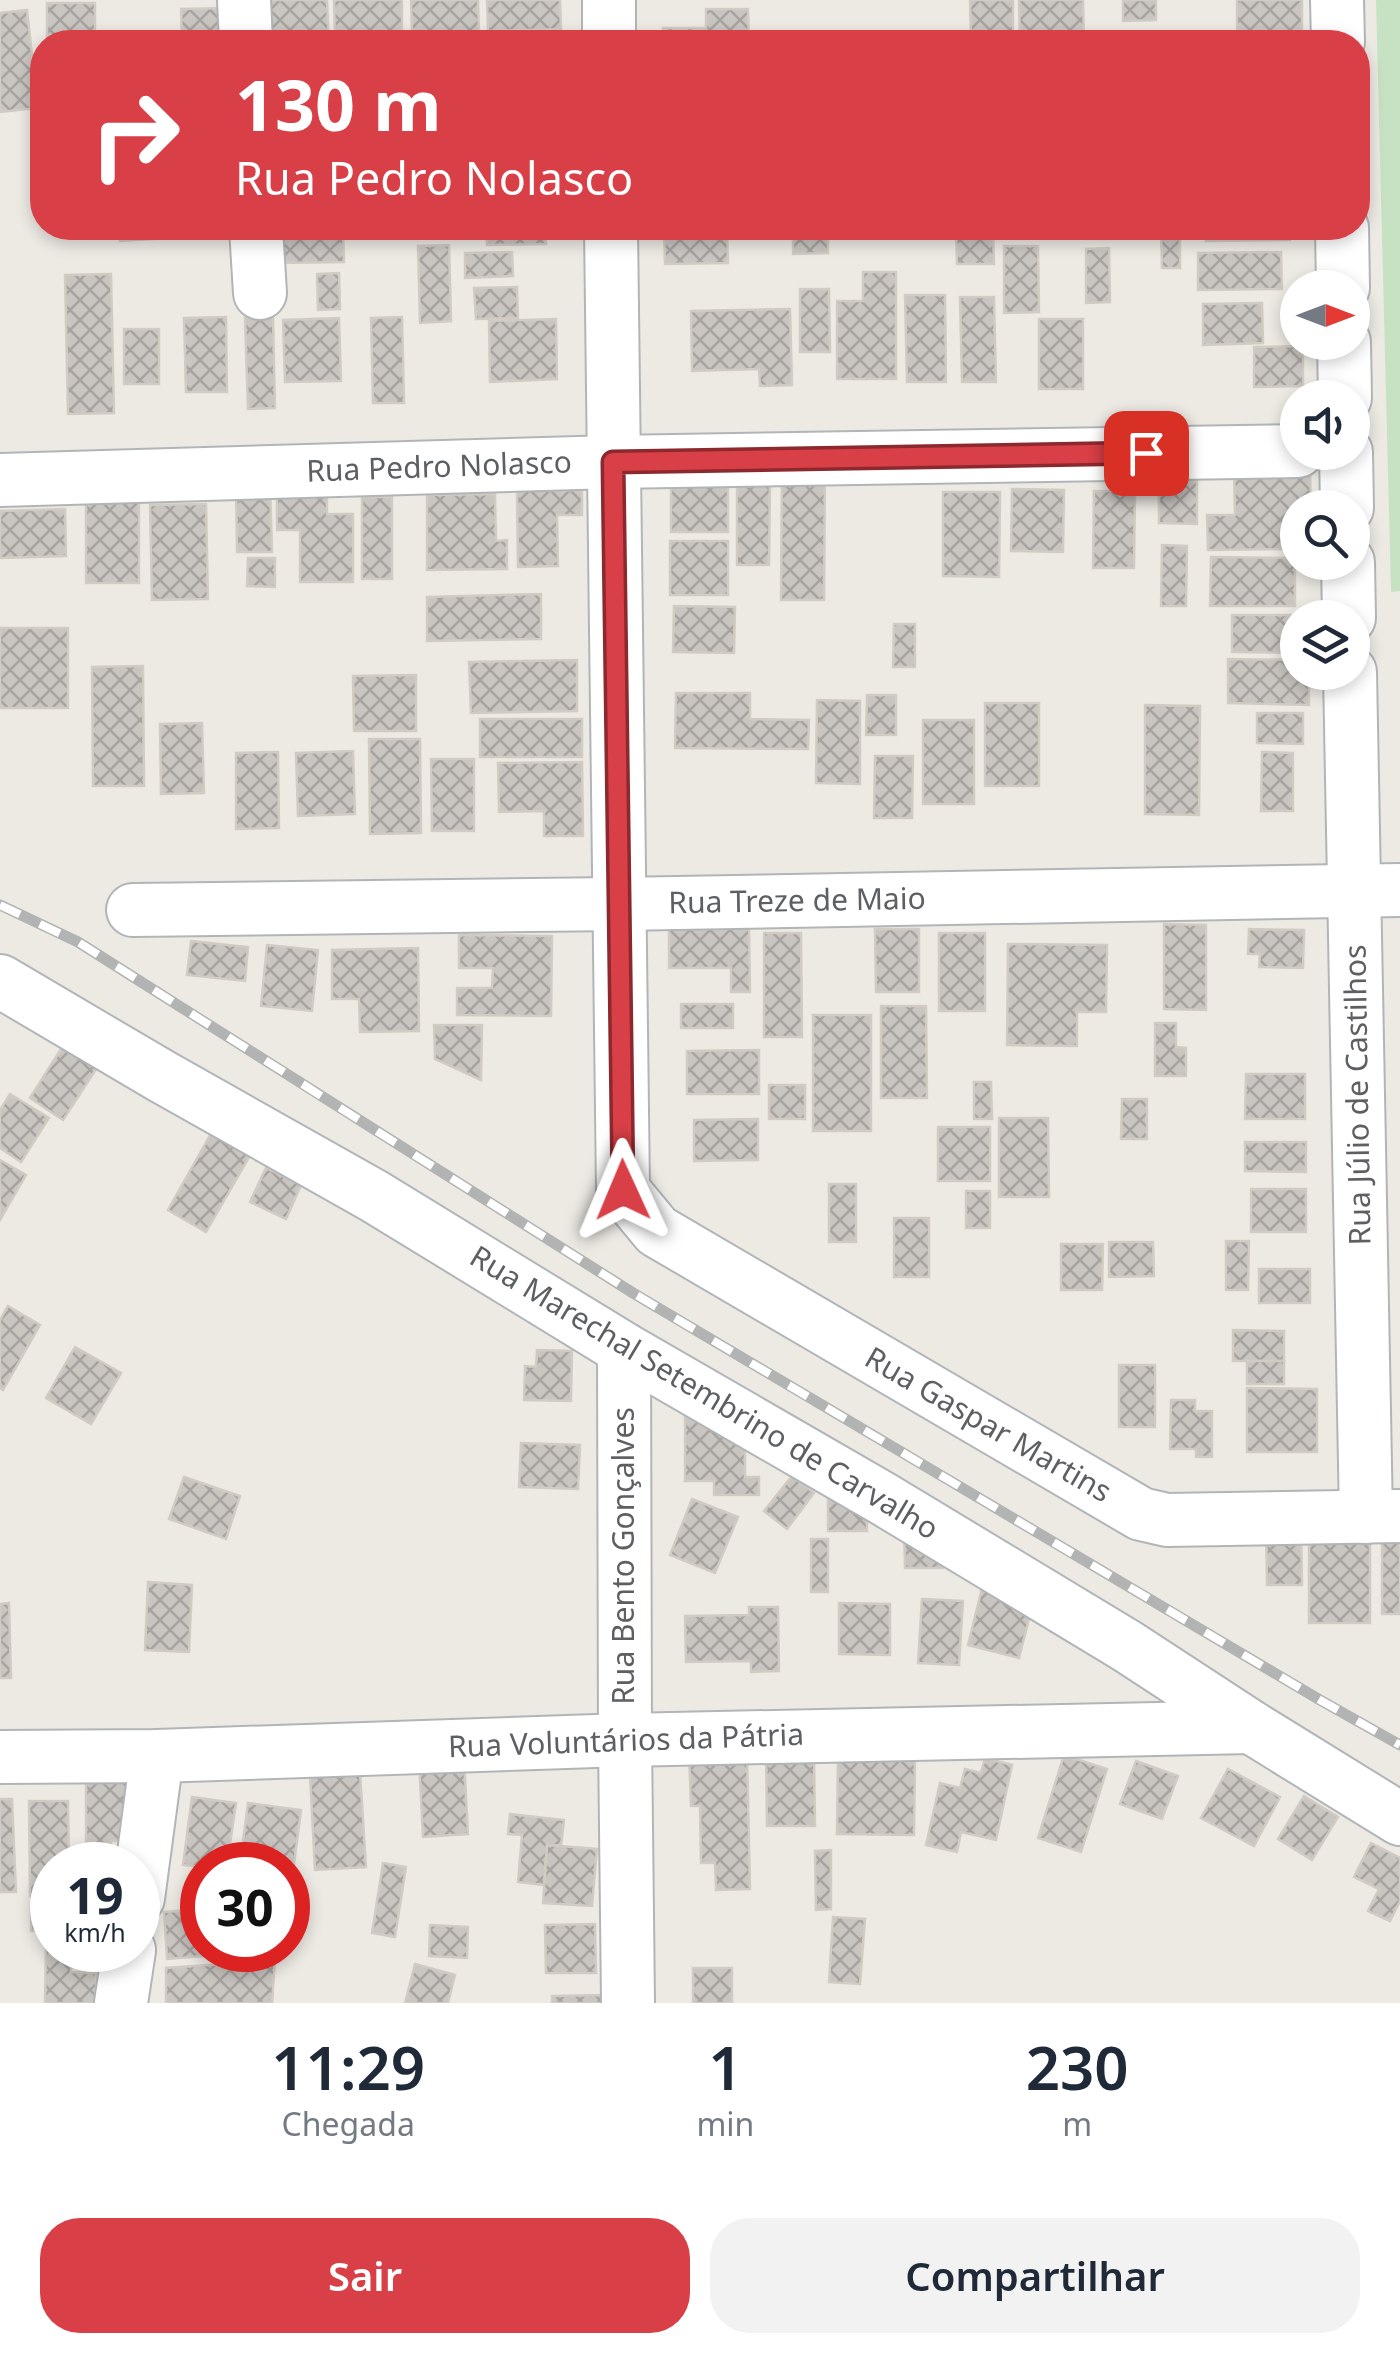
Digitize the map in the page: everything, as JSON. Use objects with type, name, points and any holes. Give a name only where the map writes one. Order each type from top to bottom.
[{"type":"street","points":[[244,0],[245,30]]},
{"type":"street","points":[[608,0],[609,30]]},
{"type":"street","points":[[1337,0],[1338,30]]},
{"type":"street","points":[[257,240],[260,294]]},
{"type":"street","points":[[611,240],[618,904]]},
{"type":"street","points":[[1342,240],[1343,270]]},
{"type":"street","name":"Rua Pedro Nolasco","points":[[0,480],[613,462],[1280,451]]},
{"type":"street","name":"Rua Júlio de Castilhos","points":[[1352,690],[1377,890],[1383,1517]]},
{"type":"street","name":"Rua Treze de Maio","points":[[133,910],[1377,890]]},
{"type":"street","name":"Rua Gaspar Martins","points":[[618,904],[623,1190],[657,1230],[1140,1514],[1167,1520],[1383,1517]]},
{"type":"street","name":"Rua Marechal Setembrino de Carvalho","points":[[0,981],[374,1196],[624,1349],[882,1498],[1400,1819]]},
{"type":"street","name":"Rua Bento Gonçalves","points":[[624,1349],[628,2003]]},
{"type":"street","name":"Rua Voluntários da Pátria","points":[[0,1757],[1252,1727]]},
{"type":"street","points":[[145,1842],[157,1756]]},
{"type":"street","points":[[121,2003],[126,1972]]},
{"type":"green space","points":[[1376,0],[1400,0],[1400,591],[1391,592]]},
{"type":"building","points":[[268,0],[327,0],[328,30],[269,30]]},
{"type":"building","points":[[334,0],[402,0],[402,30],[335,30]]},
{"type":"building","points":[[411,0],[478,0],[479,30],[412,30]]},
{"type":"building","points":[[487,0],[560,0],[561,29],[488,30]]},
{"type":"building","points":[[970,0],[1013,0],[1013,30],[971,30]]},
{"type":"building","points":[[1019,0],[1083,0],[1084,30],[1020,30]]},
{"type":"building","points":[[1123,0],[1156,0],[1156,20],[1123,21]]},
{"type":"building","points":[[1237,0],[1302,0],[1302,30],[1237,30]]},
{"type":"building","points":[[47,3],[95,3],[95,30],[47,30]]},
{"type":"building","points":[[229,8],[230,30],[182,30],[181,9]]},
{"type":"building","points":[[706,9],[748,9],[749,30],[663,30],[706,28]]},
{"type":"building","points":[[27,10],[30,109],[0,112],[0,13]]},
{"type":"building","points":[[277,240],[343,240],[344,262],[278,263]]},
{"type":"building","points":[[487,240],[546,240],[546,244],[487,245]]},
{"type":"building","points":[[664,240],[727,240],[728,263],[665,264]]},
{"type":"building","points":[[793,240],[828,240],[828,253],[793,254]]},
{"type":"building","points":[[956,240],[993,240],[994,264],[957,264]]},
{"type":"building","points":[[1161,240],[1180,240],[1180,268],[1162,268]]},
{"type":"building","points":[[449,245],[451,321],[420,323],[418,246]]},
{"type":"building","points":[[1004,246],[1038,246],[1039,312],[1004,313]]},
{"type":"building","points":[[1109,248],[1110,302],[1086,303],[1086,249]]},
{"type":"building","points":[[512,252],[513,276],[465,278],[465,253]]},
{"type":"building","points":[[1281,252],[1280,289],[1198,290],[1198,253]]},
{"type":"building","points":[[863,272],[896,272],[896,379],[837,379],[837,301],[863,301]]},
{"type":"building","points":[[339,273],[340,309],[318,310],[317,274]]},
{"type":"building","points":[[111,274],[114,413],[68,414],[65,275]]},
{"type":"building","points":[[517,287],[518,318],[476,319],[474,288]]},
{"type":"building","points":[[800,289],[829,289],[830,352],[800,352]]},
{"type":"building","points":[[905,295],[945,295],[946,382],[907,382]]},
{"type":"building","points":[[960,297],[994,297],[996,382],[962,382]]},
{"type":"building","points":[[1262,303],[1263,343],[1203,345],[1203,304]]},
{"type":"building","points":[[790,309],[792,385],[760,386],[759,369],[692,371],[691,311]]},
{"type":"building","points":[[226,317],[227,392],[186,392],[184,318]]},
{"type":"building","points":[[273,317],[275,408],[248,409],[245,318]]},
{"type":"building","points":[[402,317],[404,403],[373,403],[371,318]]},
{"type":"building","points":[[339,318],[341,381],[285,382],[283,320]]},
{"type":"building","points":[[556,319],[557,379],[490,382],[489,321]]},
{"type":"building","points":[[1039,319],[1083,319],[1083,389],[1039,389]]},
{"type":"building","points":[[124,329],[159,329],[159,384],[124,384]]},
{"type":"building","points":[[1280,346],[1280,360],[1303,360],[1303,380],[1280,380],[1280,386],[1254,387],[1254,347]]},
{"type":"building","points":[[671,466],[728,466],[728,532],[671,532]]},
{"type":"building","points":[[1234,470],[1310,470],[1311,490],[1280,490],[1280,549],[1208,550],[1207,515],[1235,515]]},
{"type":"building","points":[[782,471],[825,472],[824,600],[781,600]]},
{"type":"building","points":[[1159,474],[1197,475],[1197,524],[1159,523]]},
{"type":"building","points":[[737,478],[770,478],[769,565],[737,565]]},
{"type":"building","points":[[270,483],[272,552],[237,552],[236,484]]},
{"type":"building","points":[[1012,489],[1064,490],[1063,552],[1011,551]]},
{"type":"building","points":[[86,490],[139,490],[139,583],[86,583]]},
{"type":"building","points":[[582,490],[582,515],[557,515],[558,566],[518,567],[517,491]]},
{"type":"building","points":[[1094,491],[1135,491],[1134,568],[1093,568]]},
{"type":"building","points":[[327,492],[327,514],[353,514],[353,582],[300,582],[300,530],[277,530],[277,493]]},
{"type":"building","points":[[943,492],[1000,492],[999,577],[943,576]]},
{"type":"building","points":[[495,494],[496,541],[507,540],[507,569],[427,570],[427,495]]},
{"type":"building","points":[[362,497],[392,497],[392,579],[362,579]]},
{"type":"building","points":[[206,504],[208,599],[152,600],[150,505]]},
{"type":"building","points":[[65,509],[66,556],[0,558],[0,511]]},
{"type":"building","points":[[670,541],[728,541],[728,595],[670,595]]},
{"type":"building","points":[[1162,545],[1187,546],[1186,606],[1161,606]]},
{"type":"building","points":[[1211,557],[1280,558],[1280,580],[1295,580],[1295,600],[1280,600],[1280,606],[1210,606]]},
{"type":"building","points":[[248,558],[275,558],[275,587],[247,586]]},
{"type":"building","points":[[541,594],[541,639],[427,641],[427,597]]},
{"type":"building","points":[[674,606],[735,607],[734,653],[673,652]]},
{"type":"building","points":[[1232,615],[1280,615],[1280,653],[1232,652]]},
{"type":"building","points":[[894,624],[915,624],[915,667],[893,667]]},
{"type":"building","points":[[0,628],[68,628],[68,708],[0,708]]},
{"type":"building","points":[[1228,659],[1280,660],[1280,690],[1309,690],[1309,705],[1228,703]]},
{"type":"building","points":[[577,660],[577,711],[471,713],[469,662]]},
{"type":"building","points":[[143,666],[144,786],[93,786],[92,667]]},
{"type":"building","points":[[416,675],[416,731],[354,731],[353,676]]},
{"type":"building","points":[[676,693],[750,693],[750,719],[809,720],[808,749],[675,748]]},
{"type":"building","points":[[867,695],[896,695],[896,735],[866,735]]},
{"type":"building","points":[[817,700],[860,701],[860,784],[816,783]]},
{"type":"building","points":[[985,703],[1039,703],[1039,786],[985,786]]},
{"type":"building","points":[[1145,705],[1200,706],[1199,815],[1145,814]]},
{"type":"building","points":[[1257,713],[1303,713],[1303,744],[1257,743]]},
{"type":"building","points":[[480,719],[582,719],[582,757],[480,757]]},
{"type":"building","points":[[923,720],[974,720],[974,804],[923,804]]},
{"type":"building","points":[[202,723],[204,793],[161,794],[160,724]]},
{"type":"building","points":[[369,739],[420,739],[421,833],[370,834]]},
{"type":"building","points":[[353,751],[355,814],[298,816],[296,753]]},
{"type":"building","points":[[278,752],[279,828],[236,829],[236,753]]},
{"type":"building","points":[[1262,752],[1293,753],[1293,811],[1261,811]]},
{"type":"building","points":[[875,756],[913,756],[912,818],[874,818]]},
{"type":"building","points":[[431,759],[474,759],[474,831],[432,831]]},
{"type":"building","points":[[582,762],[583,836],[544,836],[544,811],[499,812],[498,763]]},
{"type":"building","points":[[669,924],[749,924],[750,992],[731,992],[731,968],[669,968]]},
{"type":"building","points":[[1164,924],[1206,925],[1206,1010],[1164,1009]]},
{"type":"building","points":[[875,929],[919,929],[919,992],[876,992]]},
{"type":"building","points":[[1249,929],[1304,930],[1303,968],[1259,967],[1260,954],[1248,954]]},
{"type":"building","points":[[764,933],[801,933],[802,1037],[764,1037]]},
{"type":"building","points":[[939,933],[985,933],[985,1011],[939,1011]]},
{"type":"building","points":[[459,935],[552,936],[551,1016],[457,1015],[457,988],[492,988],[493,968],[459,968]]},
{"type":"building","points":[[191,941],[248,947],[245,981],[187,975]]},
{"type":"building","points":[[1008,944],[1107,945],[1106,1012],[1077,1012],[1077,1046],[1007,1045]]},
{"type":"building","points":[[267,945],[318,950],[312,1011],[261,1006]]},
{"type":"building","points":[[418,948],[419,1031],[360,1032],[359,999],[332,999],[332,950]]},
{"type":"building","points":[[681,1004],[733,1004],[733,1028],[681,1028]]},
{"type":"building","points":[[881,1006],[926,1006],[927,1098],[881,1098]]},
{"type":"building","points":[[813,1015],[871,1015],[871,1131],[813,1131]]},
{"type":"building","points":[[1155,1023],[1176,1023],[1176,1047],[1186,1048],[1186,1076],[1155,1076]]},
{"type":"building","points":[[434,1025],[482,1025],[481,1080],[435,1059]]},
{"type":"building","points":[[68,1038],[102,1060],[63,1120],[30,1098]]},
{"type":"building","points":[[759,1050],[759,1094],[687,1094],[687,1051]]},
{"type":"building","points":[[1246,1074],[1305,1074],[1305,1119],[1245,1119]]},
{"type":"building","points":[[974,1082],[991,1082],[992,1119],[974,1119]]},
{"type":"building","points":[[769,1085],[805,1085],[805,1119],[769,1119]]},
{"type":"building","points":[[10,1094],[49,1118],[21,1162],[0,1148],[0,1110]]},
{"type":"building","points":[[1122,1099],[1147,1099],[1147,1139],[1121,1139]]},
{"type":"building","points":[[999,1118],[1048,1118],[1049,1197],[999,1197]]},
{"type":"building","points":[[758,1119],[758,1160],[694,1161],[694,1120]]},
{"type":"building","points":[[217,1123],[256,1145],[206,1232],[168,1210]]},
{"type":"building","points":[[938,1127],[990,1127],[990,1181],[938,1181]]},
{"type":"building","points":[[1245,1142],[1306,1142],[1306,1172],[1245,1171]]},
{"type":"building","points":[[0,1160],[26,1175],[0,1220]]},
{"type":"building","points":[[266,1168],[301,1185],[286,1219],[250,1202]]},
{"type":"building","points":[[829,1184],[856,1184],[856,1242],[829,1242]]},
{"type":"building","points":[[1251,1189],[1306,1189],[1306,1232],[1251,1232]]},
{"type":"building","points":[[966,1191],[990,1191],[990,1228],[966,1228]]},
{"type":"building","points":[[894,1218],[929,1218],[929,1277],[894,1277]]},
{"type":"building","points":[[1226,1241],[1249,1241],[1248,1290],[1226,1290]]},
{"type":"building","points":[[1109,1242],[1153,1242],[1154,1276],[1109,1277]]},
{"type":"building","points":[[1061,1244],[1103,1244],[1102,1290],[1061,1290]]},
{"type":"building","points":[[1259,1269],[1310,1269],[1310,1303],[1259,1303]]},
{"type":"building","points":[[8,1306],[40,1325],[3,1390],[0,1320]]},
{"type":"building","points":[[1233,1330],[1284,1331],[1284,1361],[1233,1361]]},
{"type":"building","points":[[75,1347],[121,1373],[91,1424],[46,1398]]},
{"type":"building","points":[[537,1350],[572,1351],[571,1401],[524,1400],[525,1366],[536,1367]]},
{"type":"building","points":[[1247,1361],[1284,1361],[1284,1384],[1247,1384]]},
{"type":"building","points":[[1119,1365],[1155,1365],[1155,1427],[1119,1427]]},
{"type":"building","points":[[1247,1388],[1317,1389],[1317,1452],[1247,1452]]},
{"type":"building","points":[[1171,1400],[1195,1400],[1195,1411],[1212,1411],[1212,1457],[1196,1457],[1196,1449],[1170,1449]]},
{"type":"building","points":[[685,1417],[724,1417],[745,1433],[745,1477],[759,1477],[759,1495],[714,1495],[714,1481],[685,1481]]},
{"type":"building","points":[[521,1443],[580,1445],[578,1489],[519,1487]]},
{"type":"building","points":[[792,1476],[814,1493],[787,1529],[764,1511]]},
{"type":"building","points":[[184,1477],[240,1496],[226,1539],[169,1519]]},
{"type":"building","points":[[692,1499],[738,1517],[715,1573],[670,1555]]},
{"type":"building","points":[[867,1499],[867,1531],[828,1531],[828,1500]]},
{"type":"building","points":[[1266,1526],[1301,1526],[1302,1585],[1267,1585]]},
{"type":"building","points":[[904,1528],[944,1549],[943,1568],[905,1568]]},
{"type":"building","points":[[1382,1530],[1400,1530],[1400,1614],[1382,1614]]},
{"type":"building","points":[[811,1539],[828,1539],[828,1592],[811,1592]]},
{"type":"building","points":[[1309,1539],[1370,1539],[1370,1623],[1309,1623]]},
{"type":"building","points":[[985,1576],[1033,1603],[1019,1658],[968,1645]]},
{"type":"building","points":[[148,1582],[192,1585],[189,1652],[145,1650]]},
{"type":"building","points":[[922,1599],[963,1601],[959,1665],[918,1663]]},
{"type":"building","points":[[9,1603],[11,1678],[0,1678],[0,1604]]},
{"type":"building","points":[[839,1603],[890,1604],[890,1655],[839,1654]]},
{"type":"building","points":[[749,1607],[778,1607],[779,1671],[751,1672],[751,1661],[686,1662],[685,1616],[749,1615]]},
{"type":"building","points":[[747,1752],[750,1889],[716,1890],[715,1863],[701,1863],[700,1806],[691,1806],[689,1754]]},
{"type":"building","points":[[814,1752],[815,1826],[767,1826],[766,1753]]},
{"type":"building","points":[[838,1752],[915,1753],[914,1835],[837,1834]]},
{"type":"building","points":[[1064,1755],[1107,1769],[1081,1852],[1038,1838]]},
{"type":"building","points":[[464,1758],[468,1834],[423,1837],[419,1760]]},
{"type":"building","points":[[985,1758],[1012,1765],[996,1840],[961,1832],[957,1852],[926,1845],[940,1783],[960,1788],[965,1769],[981,1773]]},
{"type":"building","points":[[1136,1761],[1178,1776],[1162,1819],[1120,1804]]},
{"type":"building","points":[[1228,1769],[1280,1797],[1254,1846],[1201,1818]]},
{"type":"building","points":[[360,1773],[366,1867],[315,1870],[310,1776]]},
{"type":"building","points":[[133,1780],[133,1841],[86,1842],[86,1781]]},
{"type":"building","points":[[1304,1796],[1338,1817],[1312,1860],[1278,1839]]},
{"type":"building","points":[[192,1797],[236,1803],[230,1842],[186,1842]]},
{"type":"building","points":[[0,1799],[12,1799],[16,1892],[0,1892]]},
{"type":"building","points":[[29,1801],[68,1801],[69,1842],[30,1842],[30,1896]]},
{"type":"building","points":[[248,1803],[301,1810],[297,1842],[243,1842]]},
{"type":"building","points":[[510,1814],[564,1820],[561,1846],[547,1845],[544,1885],[518,1882],[522,1835],[508,1834]]},
{"type":"building","points":[[1371,1843],[1400,1858],[1400,1901],[1390,1921],[1368,1911],[1379,1889],[1354,1877]]},
{"type":"building","points":[[547,1845],[597,1849],[592,1906],[543,1903]]},
{"type":"building","points":[[831,1850],[831,1909],[816,1910],[815,1851]]},
{"type":"building","points":[[383,1863],[406,1867],[395,1937],[372,1933]]},
{"type":"building","points":[[180,1911],[180,1958],[167,1959],[164,1912]]},
{"type":"building","points":[[833,1917],[865,1919],[860,1984],[829,1982]]},
{"type":"building","points":[[595,1924],[596,1973],[546,1973],[545,1925]]},
{"type":"building","points":[[430,1925],[468,1927],[467,1958],[429,1956]]},
{"type":"building","points":[[415,1964],[455,1975],[448,2003],[405,2003]]},
{"type":"building","points":[[180,1967],[180,1972],[274,1972],[272,2003],[166,2003],[166,1968]]},
{"type":"building","points":[[693,1968],[732,1968],[732,2003],[693,2003]]},
{"type":"building","points":[[46,1972],[96,1973],[96,2003],[45,2003]]},
{"type":"building","points":[[603,1995],[603,2003],[552,2003],[552,1996]]},
{"type":"railway","points":[[0,905],[78,942],[633,1293],[1400,1745]]},
{"type":"route","points":[[623,1190],[613,462],[1146,453]]}]
